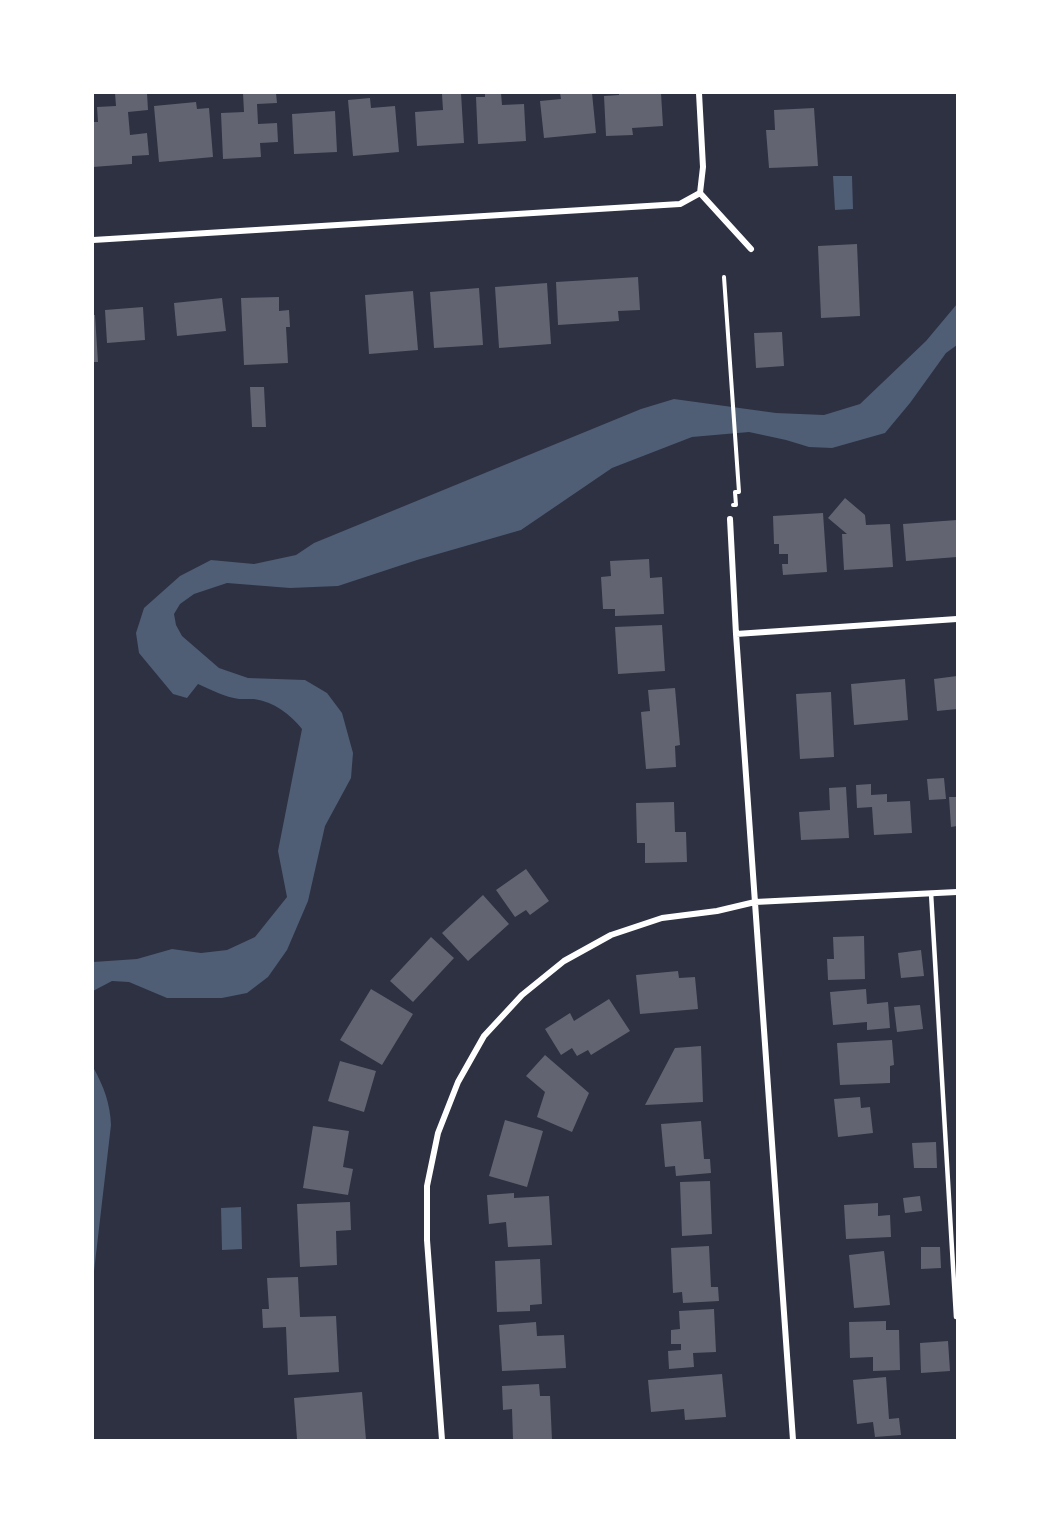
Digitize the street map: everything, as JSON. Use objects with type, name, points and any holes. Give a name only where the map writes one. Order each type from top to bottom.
[{"type":"street","points":[[699,93],[703,167],[700,193],[752,249]]},
{"type":"street","points":[[93,240],[680,204],[700,193]]},
{"type":"street","points":[[730,519],[736,634],[793,1440]]},
{"type":"street","points":[[736,634],[957,619]]},
{"type":"street","points":[[442,1440],[427,1240],[427,1186],[442,1123],[458,1083],[484,1036],[522,995],[564,961],[611,935],[662,918],[717,911],[755,902],[957,892]]},
{"type":"lane","points":[[931,893],[956,1317]]},
{"type":"path","points":[[724,277],[739,492],[735,492],[735,505],[732,505],[730,519]]},
{"type":"water","points":[[833,176],[852,176],[853,209],[835,210]]},
{"type":"water","points":[[957,304],[957,345],[946,353],[885,433],[832,448],[809,447],[749,432],[692,437],[612,468],[521,530],[338,586],[290,588],[227,583],[194,594],[180,604],[174,614],[176,625],[182,636],[219,668],[248,678],[305,680],[327,693],[342,713],[353,753],[351,778],[325,826],[308,901],[287,950],[268,977],[247,993],[222,998],[167,998],[129,982],[112,981],[93,991],[93,962],[137,959],[172,949],[201,953],[227,950],[255,937],[287,897],[278,851],[302,729],[281,710],[254,699],[234,698],[198,684],[187,698],[173,694],[139,653],[136,633],[144,608],[180,576],[211,560],[254,564],[296,555],[314,543],[641,409],[674,399],[776,413],[824,415],[860,404],[926,341]]},
{"type":"water","points":[[93,1067],[106,1095],[111,1125],[93,1280]]},
{"type":"water","points":[[241,1207],[242,1249],[222,1250],[221,1208]]},
{"type":"building","points":[[115,93],[147,93],[148,110],[128,112],[130,135],[147,133],[149,155],[132,156],[132,164],[93,167],[93,122],[98,122],[97,107],[116,106]]},
{"type":"building","points":[[243,93],[276,93],[277,103],[257,104],[258,124],[277,123],[278,142],[260,143],[261,157],[223,159],[221,113],[244,112]]},
{"type":"building","points":[[461,93],[464,143],[417,146],[415,112],[443,110],[442,94]]},
{"type":"building","points":[[485,93],[501,93],[502,105],[524,104],[526,141],[478,144],[476,97],[485,97]]},
{"type":"building","points":[[560,93],[592,93],[596,133],[544,138],[540,101],[561,99]]},
{"type":"building","points":[[619,93],[661,93],[663,126],[632,128],[633,135],[606,136],[604,96],[619,95]]},
{"type":"building","points":[[370,98],[371,108],[395,106],[399,152],[353,156],[348,100]]},
{"type":"building","points":[[196,102],[197,109],[209,108],[213,157],[159,162],[154,106]]},
{"type":"building","points":[[814,108],[818,166],[769,168],[766,130],[775,130],[774,110]]},
{"type":"building","points":[[335,111],[337,152],[294,154],[292,114]]},
{"type":"building","points":[[857,244],[860,316],[821,318],[818,246]]},
{"type":"building","points":[[638,277],[640,310],[618,311],[619,321],[558,325],[556,282]]},
{"type":"building","points":[[547,283],[551,344],[499,348],[495,287]]},
{"type":"building","points":[[479,288],[483,345],[434,348],[430,292]]},
{"type":"building","points":[[413,291],[418,350],[369,354],[365,295]]},
{"type":"building","points":[[279,297],[279,311],[289,310],[290,327],[286,327],[288,363],[244,365],[241,298]]},
{"type":"building","points":[[222,298],[226,331],[177,336],[174,303]]},
{"type":"building","points":[[143,307],[145,340],[107,343],[105,310]]},
{"type":"building","points":[[93,315],[95,315],[98,362],[93,362]]},
{"type":"building","points":[[782,332],[784,366],[756,368],[754,333]]},
{"type":"building","points":[[250,387],[264,387],[266,427],[252,427]]},
{"type":"building","points":[[845,498],[865,515],[866,525],[890,524],[893,567],[844,570],[842,534],[847,534],[828,518]]},
{"type":"building","points":[[823,513],[827,572],[783,575],[782,564],[788,564],[788,554],[779,554],[779,544],[774,544],[773,516]]},
{"type":"building","points":[[957,520],[957,557],[906,561],[903,524]]},
{"type":"building","points":[[649,559],[650,578],[662,577],[664,614],[615,616],[615,609],[603,609],[601,577],[611,576],[610,561]]},
{"type":"building","points":[[662,625],[665,671],[618,674],[615,627]]},
{"type":"building","points":[[957,676],[957,709],[937,711],[934,679]]},
{"type":"building","points":[[905,679],[908,720],[854,725],[851,684]]},
{"type":"building","points":[[675,688],[680,745],[675,746],[676,767],[646,769],[641,712],[650,711],[648,690]]},
{"type":"building","points":[[831,692],[834,757],[800,759],[796,694]]},
{"type":"building","points":[[944,778],[946,799],[929,800],[927,779]]},
{"type":"building","points":[[871,784],[871,795],[887,794],[887,802],[910,801],[912,833],[874,835],[872,807],[857,808],[856,785]]},
{"type":"building","points":[[846,787],[849,838],[801,840],[799,812],[830,810],[829,788]]},
{"type":"building","points":[[949,797],[957,797],[957,826],[951,827]]},
{"type":"building","points":[[674,802],[675,832],[686,832],[687,862],[645,863],[645,843],[637,843],[636,803]]},
{"type":"building","points":[[526,869],[549,901],[530,915],[526,910],[515,917],[496,890]]},
{"type":"building","points":[[483,895],[509,924],[468,961],[442,933]]},
{"type":"building","points":[[864,936],[865,979],[828,980],[827,959],[834,959],[833,937]]},
{"type":"building","points":[[431,937],[454,958],[413,1002],[390,981]]},
{"type":"building","points":[[921,950],[924,976],[901,978],[898,953]]},
{"type":"building","points":[[678,971],[679,978],[695,977],[698,1009],[640,1014],[636,975]]},
{"type":"building","points":[[371,989],[413,1014],[382,1065],[340,1040]]},
{"type":"building","points":[[866,989],[867,1004],[888,1002],[890,1028],[867,1030],[867,1022],[833,1025],[830,992]]},
{"type":"building","points":[[609,999],[630,1031],[591,1055],[588,1050],[577,1056],[572,1048],[561,1055],[545,1029],[570,1013],[574,1021]]},
{"type":"building","points":[[920,1005],[923,1029],[897,1032],[894,1007]]},
{"type":"building","points":[[892,1040],[894,1065],[890,1066],[890,1083],[840,1085],[837,1043]]},
{"type":"building","points":[[701,1046],[703,1102],[645,1105],[675,1048]]},
{"type":"building","points":[[545,1055],[589,1093],[572,1132],[537,1117],[545,1092],[526,1076]]},
{"type":"building","points":[[340,1061],[376,1071],[364,1112],[328,1101]]},
{"type":"building","points":[[860,1097],[861,1108],[870,1107],[873,1133],[838,1137],[834,1099]]},
{"type":"building","points":[[505,1120],[543,1131],[527,1187],[489,1176]]},
{"type":"building","points":[[701,1121],[704,1159],[710,1159],[711,1173],[676,1176],[675,1166],[665,1167],[661,1124]]},
{"type":"building","points":[[313,1126],[349,1131],[343,1167],[353,1169],[348,1195],[303,1188]]},
{"type":"building","points":[[936,1142],[937,1168],[914,1168],[912,1143]]},
{"type":"building","points":[[710,1181],[712,1234],[682,1236],[680,1182]]},
{"type":"building","points":[[514,1193],[514,1198],[549,1196],[552,1245],[508,1247],[506,1222],[489,1224],[487,1195]]},
{"type":"building","points":[[920,1196],[922,1211],[905,1213],[903,1198]]},
{"type":"building","points":[[350,1202],[351,1230],[336,1231],[337,1265],[300,1267],[297,1204]]},
{"type":"building","points":[[878,1203],[878,1216],[890,1215],[891,1237],[846,1239],[844,1205]]},
{"type":"building","points":[[709,1246],[711,1287],[718,1287],[719,1301],[683,1303],[682,1292],[673,1293],[671,1248]]},
{"type":"building","points":[[921,1247],[940,1247],[941,1268],[921,1269]]},
{"type":"building","points":[[884,1251],[890,1305],[854,1308],[849,1255]]},
{"type":"building","points":[[540,1259],[542,1304],[530,1305],[530,1311],[497,1312],[495,1261]]},
{"type":"building","points":[[298,1277],[300,1317],[336,1316],[339,1372],[288,1375],[286,1327],[263,1328],[262,1309],[269,1309],[267,1278]]},
{"type":"building","points":[[714,1309],[716,1352],[693,1353],[694,1367],[669,1369],[668,1351],[681,1350],[681,1344],[671,1344],[671,1330],[680,1329],[679,1311]]},
{"type":"building","points":[[886,1321],[886,1330],[899,1330],[900,1370],[873,1371],[873,1357],[850,1358],[849,1322]]},
{"type":"building","points":[[536,1322],[537,1336],[564,1335],[566,1368],[502,1371],[499,1325]]},
{"type":"building","points":[[948,1341],[950,1371],[921,1373],[920,1343]]},
{"type":"building","points":[[722,1374],[726,1417],[685,1420],[684,1409],[651,1412],[648,1380]]},
{"type":"building","points":[[886,1377],[889,1419],[899,1418],[901,1435],[875,1437],[873,1422],[857,1424],[853,1380]]},
{"type":"building","points":[[539,1384],[540,1396],[550,1396],[552,1440],[513,1440],[512,1409],[503,1410],[502,1386]]},
{"type":"building","points":[[362,1392],[366,1440],[297,1439],[294,1398]]}]
